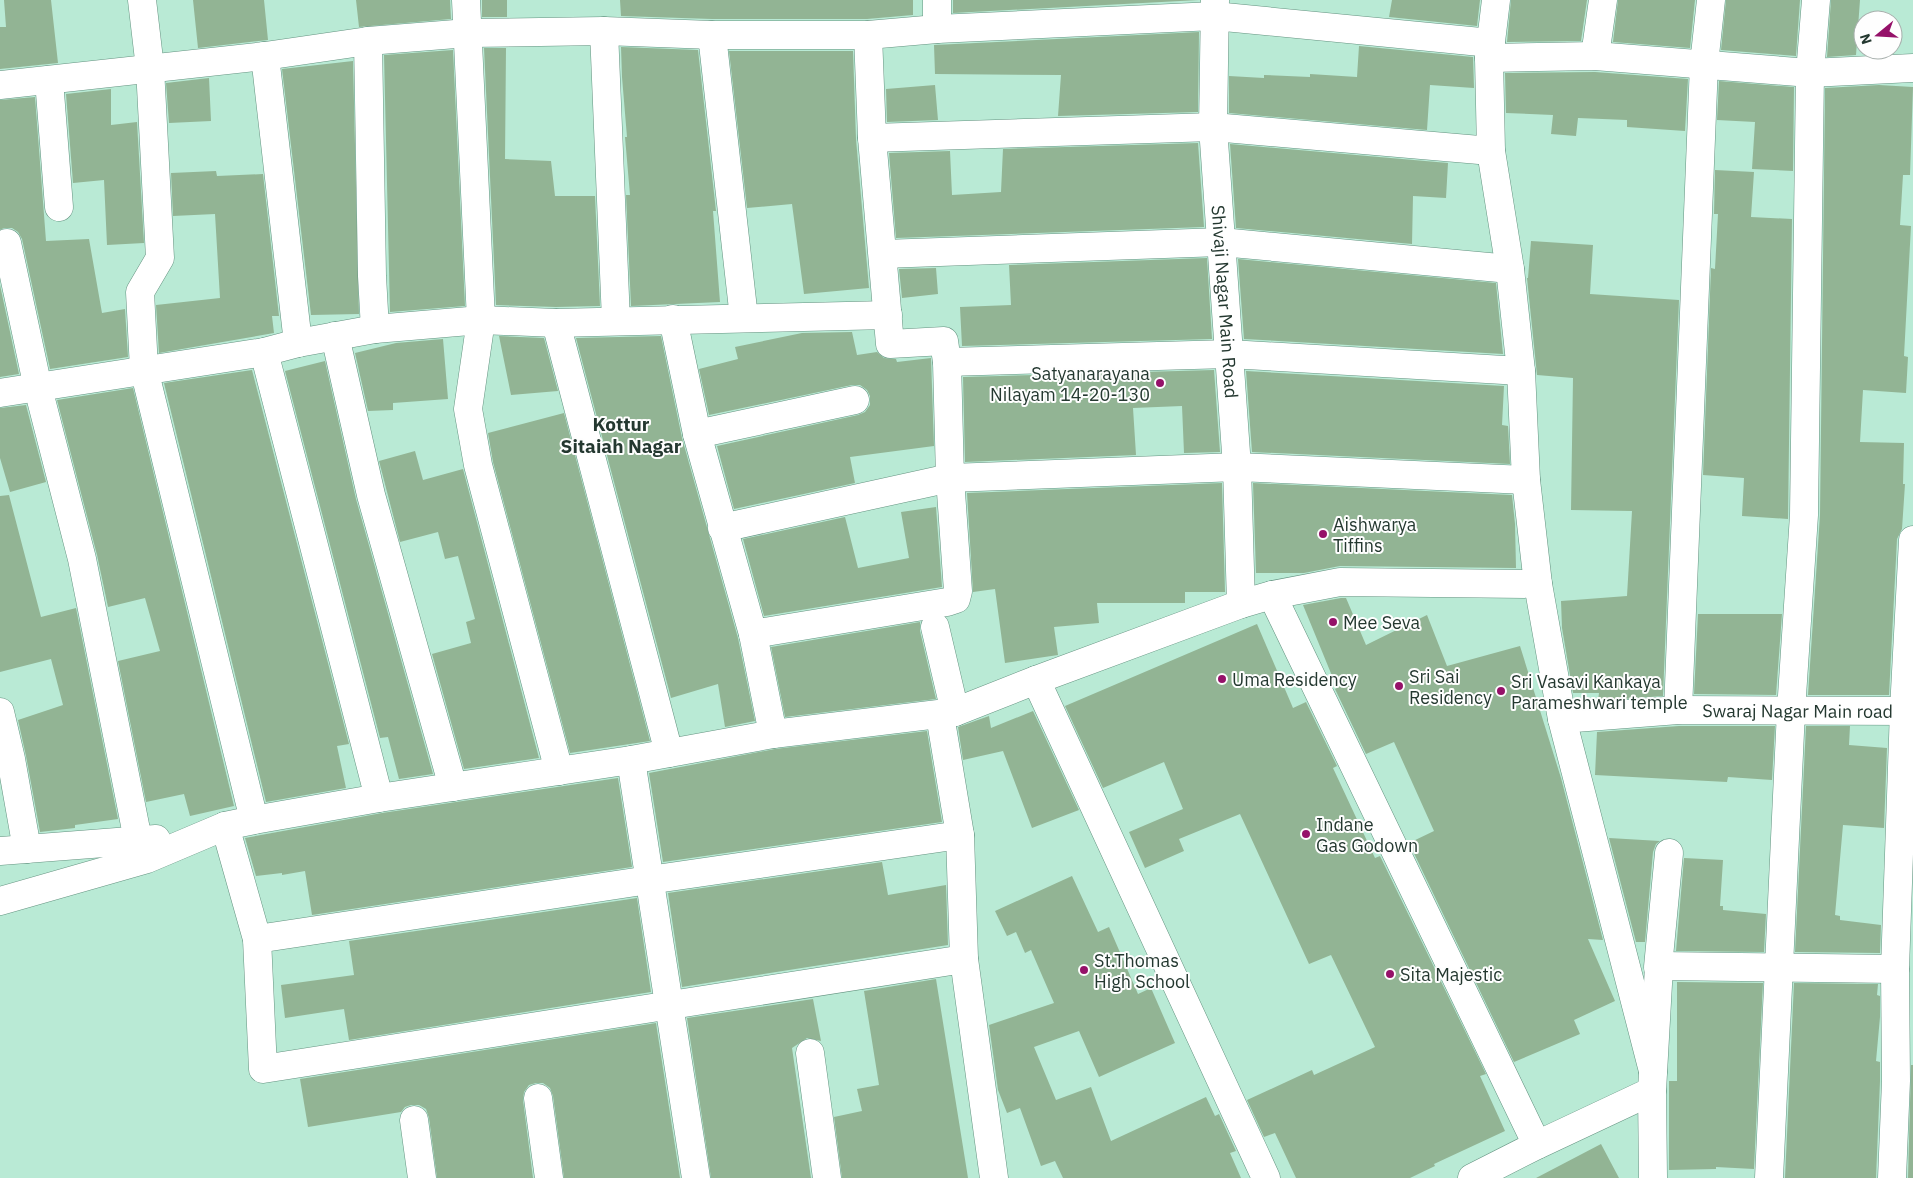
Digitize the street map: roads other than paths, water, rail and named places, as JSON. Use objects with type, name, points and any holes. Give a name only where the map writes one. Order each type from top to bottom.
[{"type":"street","points":[[142,0],[150,68],[160,258],[140,292],[144,369],[254,820]]},
{"type":"street","points":[[466,0],[481,320],[468,409],[478,465],[560,770]]},
{"type":"street","points":[[937,0],[937,29]]},
{"type":"street","points":[[1496,0],[1490,50],[1491,151],[1510,269],[1521,371],[1526,480],[1538,584],[1562,719],[1652,1081]]},
{"type":"street","points":[[1595,56],[1603,0]]},
{"type":"street","points":[[1678,710],[1704,64],[1711,0]]},
{"type":"street","points":[[1769,1178],[1791,711],[1804,514],[1810,73],[1816,0]]},
{"type":"street","points":[[0,84],[265,56],[368,41],[468,33],[604,31],[868,35],[1215,8],[1490,50],[1595,56],[1810,73],[1913,68]]},
{"type":"street","name":"Shivaji Nagar Main Road","points":[[1215,8],[1213,126],[1237,467],[1240,604]]},
{"type":"street","points":[[604,31],[616,321]]},
{"type":"street","points":[[712,34],[744,318]]},
{"type":"street","points":[[753,634],[947,602],[956,599],[958,590],[950,478],[947,362],[944,341],[890,344],[872,138],[868,35]]},
{"type":"street","points":[[368,41],[372,276],[376,329]]},
{"type":"street","points":[[265,56],[298,343]]},
{"type":"street","points":[[49,80],[59,207]]},
{"type":"street","points":[[872,138],[1213,126],[1491,151]]},
{"type":"street","points":[[883,254],[1221,242],[1510,269]]},
{"type":"street","points":[[8,243],[38,388],[82,559],[138,840]]},
{"type":"street","points":[[0,393],[144,369],[264,352],[298,343],[376,329],[481,320],[556,323],[888,315]]},
{"type":"street","points":[[673,319],[697,434],[753,634],[773,734]]},
{"type":"street","points":[[556,323],[669,753]]},
{"type":"street","points":[[335,336],[371,495],[453,787]]},
{"type":"street","points":[[264,352],[378,798]]},
{"type":"street","points":[[947,362],[1229,354],[1521,371]]},
{"type":"street","points":[[697,434],[855,400]]},
{"type":"street","points":[[722,528],[950,478],[1237,467],[1526,480]]},
{"type":"street","points":[[1892,1178],[1903,1139],[1896,1081],[1894,969],[1908,711],[1913,540]]},
{"type":"street","points":[[0,901],[147,859],[225,826],[254,820],[378,798],[631,760],[773,734],[948,713],[1240,604],[1272,595],[1340,582],[1538,584]]},
{"type":"street","points":[[1272,595],[1537,1145]]},
{"type":"street","points":[[935,626],[948,713],[960,835],[964,959],[994,1178]]},
{"type":"street","points":[[1036,680],[1266,1178]]},
{"type":"street","name":"Swaraj Nagar Main road","points":[[1562,719],[1678,710],[1908,711]]},
{"type":"street","points":[[0,712],[28,849]]},
{"type":"street","points":[[631,760],[696,1178]]},
{"type":"street","points":[[225,826],[257,940],[263,1069],[964,959]]},
{"type":"street","points":[[257,940],[960,835]]},
{"type":"street","points":[[0,851],[138,840],[200,838]]},
{"type":"street","points":[[1653,1178],[1652,1081],[1658,968],[1669,853]]},
{"type":"street","points":[[1658,968],[1663,965],[1894,969]]},
{"type":"street","points":[[810,1053],[827,1178]]},
{"type":"street","points":[[1472,1178],[1537,1145],[1652,1081]]},
{"type":"street","points":[[538,1098],[549,1178]]},
{"type":"street","points":[[414,1120],[422,1178]]},
{"type":"place","name":"Satyanarayana Nilayam 14-20-130","points":[[1160,383]]},
{"type":"place","name":"Aishwarya Tiffins","points":[[1323,534]]},
{"type":"place","name":"Mee Seva","points":[[1333,622]]},
{"type":"place","name":"Uma Residency","points":[[1222,679]]},
{"type":"place","name":"Sri Sai Residency","points":[[1399,686]]},
{"type":"place","name":"Sri Vasavi Kankaya Parameshwari temple","points":[[1501,691]]},
{"type":"place","name":"Indane Gas Godown","points":[[1306,834]]},
{"type":"place","name":"St.Thomas High School","points":[[1084,970]]},
{"type":"place","name":"Sita Majestic","points":[[1390,974]]},
{"type":"district","name":"Kottur Sitaiah Nagar","points":[[621,435]]}]
